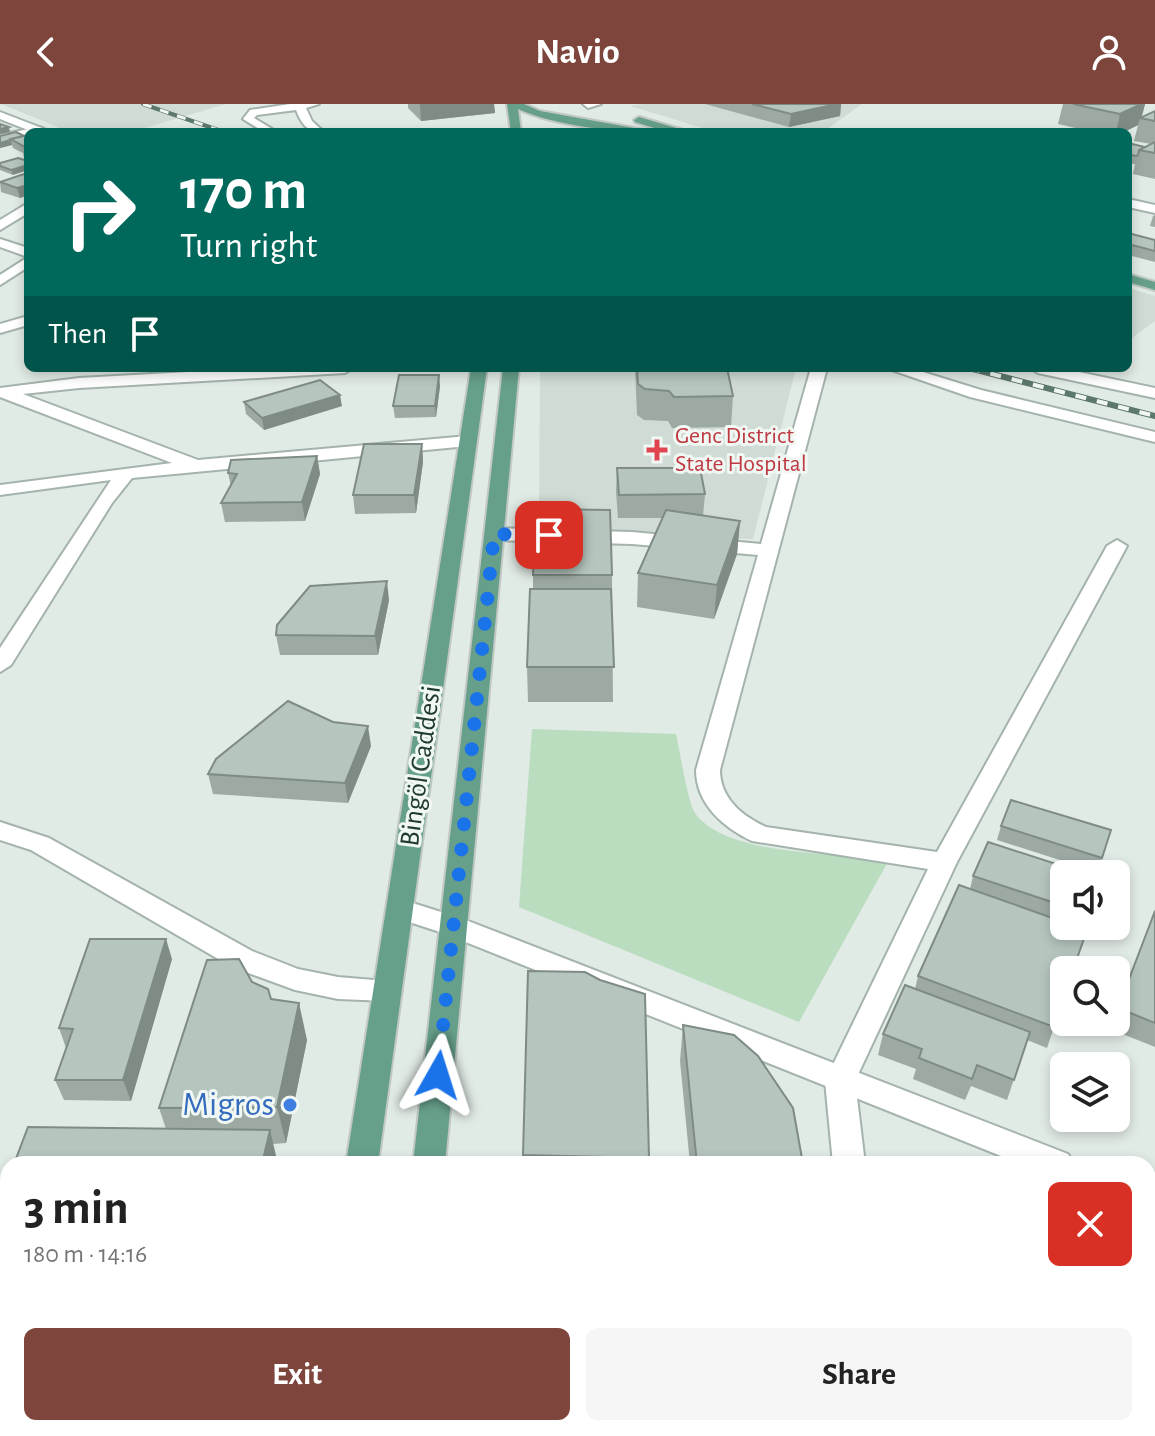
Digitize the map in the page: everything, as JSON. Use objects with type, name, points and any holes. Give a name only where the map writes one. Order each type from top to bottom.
[{"type":"main road","points":[[516,128],[514,104],[537,114],[626,128]]},
{"type":"main road","points":[[554,128],[563,118],[593,106]]},
{"type":"main road","points":[[618,114],[665,128]]},
{"type":"main road","points":[[1132,267],[1155,274]]},
{"type":"main road","points":[[1132,279],[1155,286]]},
{"type":"main road","name":"Bingöl Caddesi","points":[[363,1156],[478,372]]},
{"type":"main road","name":"Bingöl Caddesi","points":[[430,1156],[511,372]]},
{"type":"street","points":[[300,104],[307,123],[314,128]]},
{"type":"street","points":[[265,128],[248,119],[254,112],[314,104]]},
{"type":"street","points":[[0,115],[32,128]]},
{"type":"street","points":[[0,138],[24,134]]},
{"type":"street","points":[[1132,200],[1155,193]]},
{"type":"street","points":[[1132,202],[1155,209]]},
{"type":"street","points":[[0,226],[24,210]]},
{"type":"street","points":[[0,243],[24,252]]},
{"type":"street","points":[[0,281],[24,264]]},
{"type":"street","points":[[0,329],[24,321]]},
{"type":"street","points":[[4,392],[79,383],[274,372]]},
{"type":"street","points":[[818,372],[708,770],[712,794],[730,817],[761,835],[944,862]]},
{"type":"street","points":[[907,372],[976,394],[1155,437]]},
{"type":"street","points":[[1057,372],[1155,393]]},
{"type":"street","points":[[4,392],[199,466]]},
{"type":"street","points":[[0,490],[127,472],[468,441]]},
{"type":"street","points":[[0,665],[104,501],[127,472]]},
{"type":"street","points":[[494,534],[632,538],[767,550]]},
{"type":"street","points":[[848,1156],[840,1081],[944,862],[1117,546]]},
{"type":"street","points":[[0,831],[40,844],[242,959],[309,982],[338,988],[388,990]]},
{"type":"street","points":[[400,909],[453,926],[1036,1156]]},
{"type":"shaded area","points":[[1,104],[226,104],[145,128],[60,128]]},
{"type":"shaded area","points":[[862,104],[829,128],[703,128],[630,106]]},
{"type":"shaded area","points":[[1132,289],[1155,296],[1155,321],[1132,338]]},
{"type":"shaded area","name":"Genc District State Hospital","points":[[540,372],[795,372],[753,539],[539,532]]},
{"type":"green space","points":[[532,729],[676,734],[692,807],[710,827],[731,838],[785,850],[890,858],[799,1022],[519,907]]},
{"type":"building","points":[[752,104],[837,104],[791,114]]},
{"type":"building","points":[[1073,104],[1141,104],[1120,114]]},
{"type":"building","points":[[1155,111],[1155,121],[1140,118]]},
{"type":"building","points":[[16,132],[24,136],[0,143],[0,136]]},
{"type":"building","points":[[24,136],[24,146],[23,146],[11,139]]},
{"type":"building","points":[[1155,142],[1155,153],[1139,150]]},
{"type":"building","points":[[1132,144],[1145,147],[1139,150],[1136,156],[1132,155]]},
{"type":"building","points":[[18,158],[24,160],[24,166],[11,170],[0,166],[0,163]]},
{"type":"building","points":[[24,174],[24,186],[17,188],[0,182]]},
{"type":"building","points":[[1132,234],[1155,240],[1155,251],[1132,245]]},
{"type":"building","points":[[637,372],[728,372],[733,396],[674,397],[669,391],[645,389],[638,384]]},
{"type":"building","points":[[399,375],[439,375],[435,406],[393,406]]},
{"type":"building","points":[[320,380],[340,395],[262,418],[244,402]]},
{"type":"building","points":[[364,444],[422,444],[414,495],[353,495]]},
{"type":"building","points":[[317,456],[302,502],[221,503],[237,474],[228,473],[231,460]]},
{"type":"building","points":[[617,468],[700,468],[705,494],[619,495]]},
{"type":"building","points":[[536,509],[610,510],[612,575],[533,575]]},
{"type":"building","points":[[666,510],[740,521],[717,585],[638,573]]},
{"type":"building","points":[[387,581],[375,636],[276,635],[277,625],[310,586]]},
{"type":"building","points":[[530,589],[611,589],[614,667],[527,667]]},
{"type":"building","points":[[288,701],[333,722],[368,726],[345,783],[208,774],[216,759]]},
{"type":"building","points":[[1011,800],[1111,830],[1102,858],[1001,826]]},
{"type":"building","points":[[988,842],[1050,862],[1050,901],[973,876]]},
{"type":"building","points":[[959,885],[1050,917],[1050,940],[1084,940],[1078,956],[1050,956],[1050,1026],[918,976]]},
{"type":"building","points":[[1155,911],[1155,1023],[1130,1013],[1130,977]]},
{"type":"building","points":[[90,939],[166,939],[123,1080],[55,1080],[73,1029],[59,1028]]},
{"type":"building","points":[[239,959],[252,982],[268,989],[271,999],[299,1003],[277,1107],[159,1108],[207,960]]},
{"type":"building","points":[[528,971],[585,972],[645,994],[649,1156],[523,1155]]},
{"type":"building","points":[[905,985],[1030,1032],[1014,1080],[977,1065],[972,1079],[919,1058],[922,1049],[883,1034]]},
{"type":"building","points":[[683,1025],[734,1035],[758,1056],[793,1108],[802,1156],[696,1156]]},
{"type":"building","points":[[28,1127],[270,1130],[264,1156],[17,1156]]},
{"type":"railway","points":[[143,104],[212,128]]},
{"type":"railway","points":[[984,372],[1155,416]]},
{"type":"place","name":"Genc District State Hospital","points":[[657,450]]},
{"type":"place","name":"Migros","points":[[290,1105]]},
{"type":"route","points":[[438,1075],[494,534],[549,535]]}]
